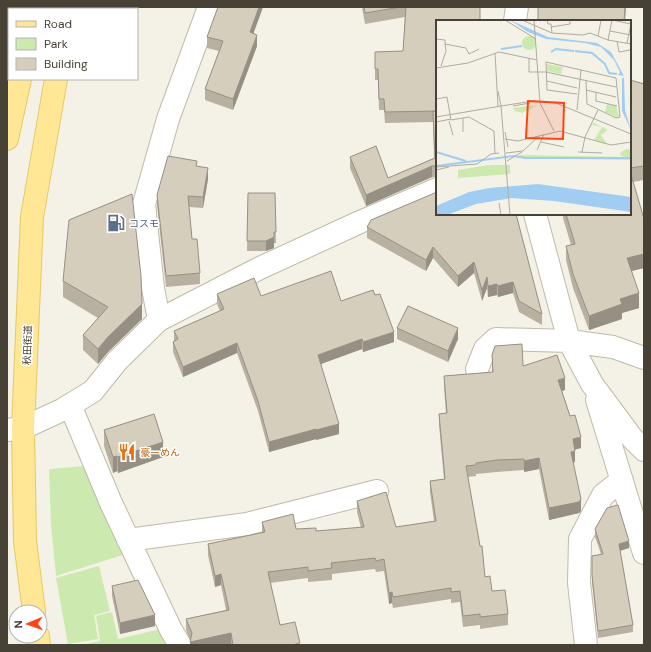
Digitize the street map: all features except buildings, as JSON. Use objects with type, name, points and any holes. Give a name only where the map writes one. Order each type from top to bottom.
[{"type":"main road","points":[[7,139],[20,80]]},
{"type":"main road","name":"秋田街道","points":[[33,604],[25,541],[15,429],[32,217],[56,80]]},
{"type":"street","points":[[159,320],[153,288],[144,204],[168,119],[209,7]]},
{"type":"street","points":[[515,20],[517,7]]},
{"type":"street","points":[[15,429],[70,405],[93,391],[117,361],[159,320],[260,268],[360,222],[436,189]]},
{"type":"street","points":[[535,215],[569,341],[592,384],[632,438],[644,450]]},
{"type":"street","points":[[477,369],[485,349],[496,339],[569,341],[613,347],[644,358]]},
{"type":"street","points":[[592,384],[644,553]]},
{"type":"street","points":[[70,405],[110,503],[171,630],[180,645]]},
{"type":"street","points":[[586,645],[579,583],[580,539],[603,495],[622,480]]},
{"type":"street","points":[[128,540],[247,524],[377,491]]},
{"type":"green space","points":[[85,466],[129,553],[56,576],[51,525],[49,469]]},
{"type":"green space","points":[[99,566],[110,611],[94,615],[98,639],[68,644],[56,578]]},
{"type":"green space","points":[[112,612],[118,639],[161,629],[169,645],[80,645],[100,641],[96,616]]},
{"type":"place","name":"コスモ","points":[[116,223]]},
{"type":"place","name":"豪ーめん","points":[[127,452]]}]
